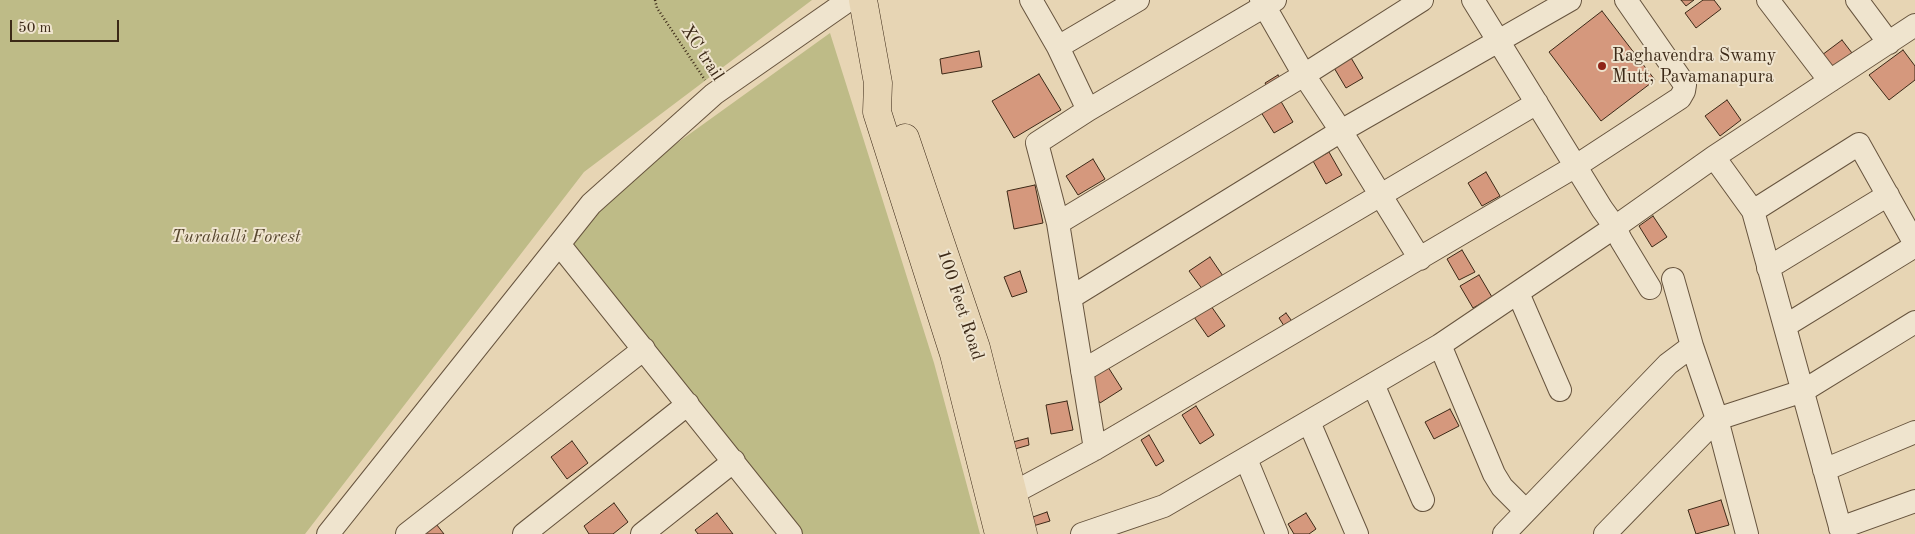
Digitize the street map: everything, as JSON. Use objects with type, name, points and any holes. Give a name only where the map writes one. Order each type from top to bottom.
[{"type":"main road","name":"100 Feet Road","points":[[862,0],[878,83],[894,107],[976,348],[1002,497],[1000,534]]},
{"type":"main road","name":"100 Feet Road","points":[[1002,497],[1023,534]]},
{"type":"street","points":[[328,534],[591,204],[714,94],[849,0]]},
{"type":"street","points":[[1031,0],[1058,47],[1088,110]]},
{"type":"street","points":[[1058,47],[1138,0]]},
{"type":"street","points":[[1058,223],[1304,75],[1422,0]]},
{"type":"street","points":[[1473,0],[1615,227],[1650,288]]},
{"type":"street","points":[[1070,298],[1341,131],[1570,0]]},
{"type":"street","points":[[1002,497],[1095,449],[1420,258],[1576,166],[1680,98],[1684,91],[1684,85],[1626,0]]},
{"type":"street","points":[[1768,0],[1830,81]]},
{"type":"street","points":[[1857,0],[1888,42]]},
{"type":"street","points":[[1095,449],[1058,223],[1037,143],[1267,2],[1304,75],[1420,258]]},
{"type":"street","points":[[1082,534],[1164,506],[1440,345],[1615,227],[1714,157],[1915,25]]},
{"type":"street","points":[[1082,371],[1537,103]]},
{"type":"street","points":[[1753,211],[1860,144],[1915,245],[1784,326]]},
{"type":"street","points":[[1714,157],[1753,211],[1841,531],[1915,501]]},
{"type":"street","points":[[1768,268],[1888,196]]},
{"type":"street","points":[[559,244],[734,461],[789,533]]},
{"type":"street","points":[[1673,279],[1692,346],[1717,419],[1747,534]]},
{"type":"street","points":[[1518,293],[1560,390]]},
{"type":"street","points":[[1605,534],[1717,419],[1802,391],[1915,322]]},
{"type":"street","points":[[1440,345],[1494,474],[1502,487],[1526,511]]},
{"type":"street","points":[[1504,534],[1668,364],[1692,346]]},
{"type":"street","points":[[408,534],[644,349]]},
{"type":"street","points":[[1373,384],[1423,500]]},
{"type":"street","points":[[524,534],[688,404]]},
{"type":"street","points":[[1309,422],[1357,534]]},
{"type":"street","points":[[1824,470],[1915,432]]},
{"type":"street","points":[[1246,459],[1277,534]]},
{"type":"street","points":[[642,534],[734,461]]},
{"type":"path","name":"XC trail","points":[[656,0],[657,8],[714,94]]},
{"type":"green space","name":"Turahalli Forest","points":[[0,0],[812,0],[584,172],[305,534],[0,534]]},
{"type":"green space","points":[[830,33],[934,363],[980,534],[800,534],[567,241],[602,197]]},
{"type":"building","points":[[1681,0],[1694,0],[1686,6]]},
{"type":"building","points":[[1703,0],[1714,0],[1721,9],[1696,28],[1685,13]]},
{"type":"building","name":"Raghavendra Swamy Mutt, Pavamanapura","points":[[1602,11],[1655,80],[1601,121],[1549,52]]},
{"type":"building","points":[[1842,40],[1852,53],[1828,71],[1818,58]]},
{"type":"building","points":[[1903,50],[1915,66],[1915,80],[1889,100],[1869,75]]},
{"type":"building","points":[[979,51],[982,67],[942,74],[940,59]]},
{"type":"building","points":[[1347,51],[1363,78],[1346,88],[1330,61]]},
{"type":"building","points":[[1039,74],[1061,110],[1014,138],[992,101]]},
{"type":"building","points":[[1278,75],[1283,84],[1270,92],[1265,83]]},
{"type":"building","points":[[1279,98],[1293,122],[1274,133],[1259,109]]},
{"type":"building","points":[[1727,100],[1741,120],[1720,136],[1705,116]]},
{"type":"building","points":[[1329,152],[1342,175],[1326,184],[1313,161]]},
{"type":"building","points":[[1093,159],[1105,179],[1078,195],[1066,176]]},
{"type":"building","points":[[1486,172],[1500,196],[1482,206],[1468,183]]},
{"type":"building","points":[[1035,185],[1043,223],[1014,229],[1007,191]]},
{"type":"building","points":[[1653,216],[1667,237],[1652,247],[1639,226]]},
{"type":"building","points":[[1462,250],[1475,272],[1459,280],[1447,259]]},
{"type":"building","points":[[1210,257],[1223,276],[1203,290],[1189,271]]},
{"type":"building","points":[[1020,271],[1027,292],[1012,297],[1004,277]]},
{"type":"building","points":[[1479,275],[1492,297],[1473,308],[1460,286]]},
{"type":"building","points":[[1211,306],[1225,326],[1208,337],[1194,317]]},
{"type":"building","points":[[1286,313],[1294,324],[1286,329],[1279,318]]},
{"type":"building","points":[[1108,367],[1122,389],[1100,403],[1086,380]]},
{"type":"building","points":[[1067,401],[1073,430],[1051,434],[1046,405]]},
{"type":"building","points":[[1196,406],[1214,435],[1200,444],[1182,415]]},
{"type":"building","points":[[1450,409],[1459,426],[1434,439],[1425,422]]},
{"type":"building","points":[[1149,435],[1164,461],[1156,466],[1141,440]]},
{"type":"building","points":[[1028,438],[1029,445],[1015,449],[1013,442]]},
{"type":"building","points":[[572,441],[588,463],[567,479],[551,457]]},
{"type":"building","points":[[1721,500],[1729,525],[1696,534],[1688,510]]},
{"type":"building","points":[[614,503],[628,522],[613,534],[589,534],[584,526]]},
{"type":"building","points":[[1047,512],[1050,521],[1033,526],[1030,518]]},
{"type":"building","points":[[717,513],[733,534],[698,534],[695,530]]},
{"type":"building","points":[[1306,513],[1316,529],[1309,534],[1294,534],[1288,524]]},
{"type":"building","points":[[433,520],[444,534],[418,534]]},
{"type":"place","name":"Raghavendra Swamy Mutt, Pavamanapura","points":[[1602,66]]}]
